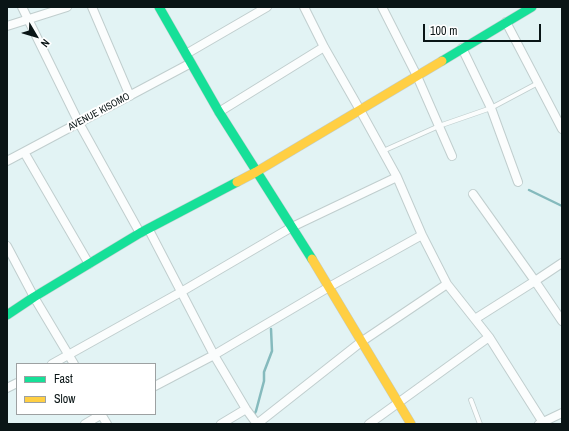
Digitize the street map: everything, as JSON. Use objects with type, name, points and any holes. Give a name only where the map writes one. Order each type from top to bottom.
[{"type":"street","points":[[22,7],[79,123],[181,292],[214,355],[246,409],[257,424],[361,342],[447,284]]},
{"type":"street","points":[[7,26],[67,7]]},
{"type":"street","points":[[92,7],[130,96]]},
{"type":"street","points":[[159,7],[219,112],[329,287],[411,424]]},
{"type":"street","points":[[186,54],[267,7]]},
{"type":"street","points":[[304,7],[324,47],[397,177],[422,235],[447,284],[489,337],[542,423],[562,413]]},
{"type":"street","points":[[382,7],[417,76],[452,156]]},
{"type":"street","points":[[7,314],[144,232],[256,172],[532,7]]},
{"type":"street","points":[[506,22],[562,130]]},
{"type":"street","points":[[219,112],[324,47]]},
{"type":"street","points":[[462,48],[491,108],[518,182]]},
{"type":"street","name":"AVENUE KISOMO","points":[[7,161],[191,63]]},
{"type":"street","points":[[24,152],[89,264]]},
{"type":"street","points":[[54,363],[181,292],[292,227],[397,177]]},
{"type":"street","points":[[473,194],[562,321]]},
{"type":"street","points":[[156,385],[214,355],[329,287],[422,235]]},
{"type":"street","points":[[7,246],[34,297],[73,363]]},
{"type":"street","points":[[475,319],[562,263]]},
{"type":"street","points":[[369,424],[489,337]]},
{"type":"street","points":[[7,388],[16,384]]},
{"type":"street","points":[[221,424],[246,409]]},
{"type":"street","points":[[85,424],[100,415]]},
{"type":"street","points":[[102,415],[107,424]]},
{"type":"lane","points":[[383,151],[439,126],[491,108],[538,83]]},
{"type":"lane","points":[[471,400],[480,424]]},
{"type":"waterway","points":[[529,190],[562,206]]},
{"type":"waterway","points":[[254,415],[264,381],[264,372],[272,351],[271,329]]},
{"type":"traffic: fast","points":[[159,7],[219,112],[312,259]]},
{"type":"traffic: fast","points":[[442,61],[532,7]]},
{"type":"traffic: fast","points":[[7,315],[140,233],[237,182]]},
{"type":"traffic: slow","points":[[237,182],[442,61]]},
{"type":"traffic: slow","points":[[312,259],[411,424]]}]
